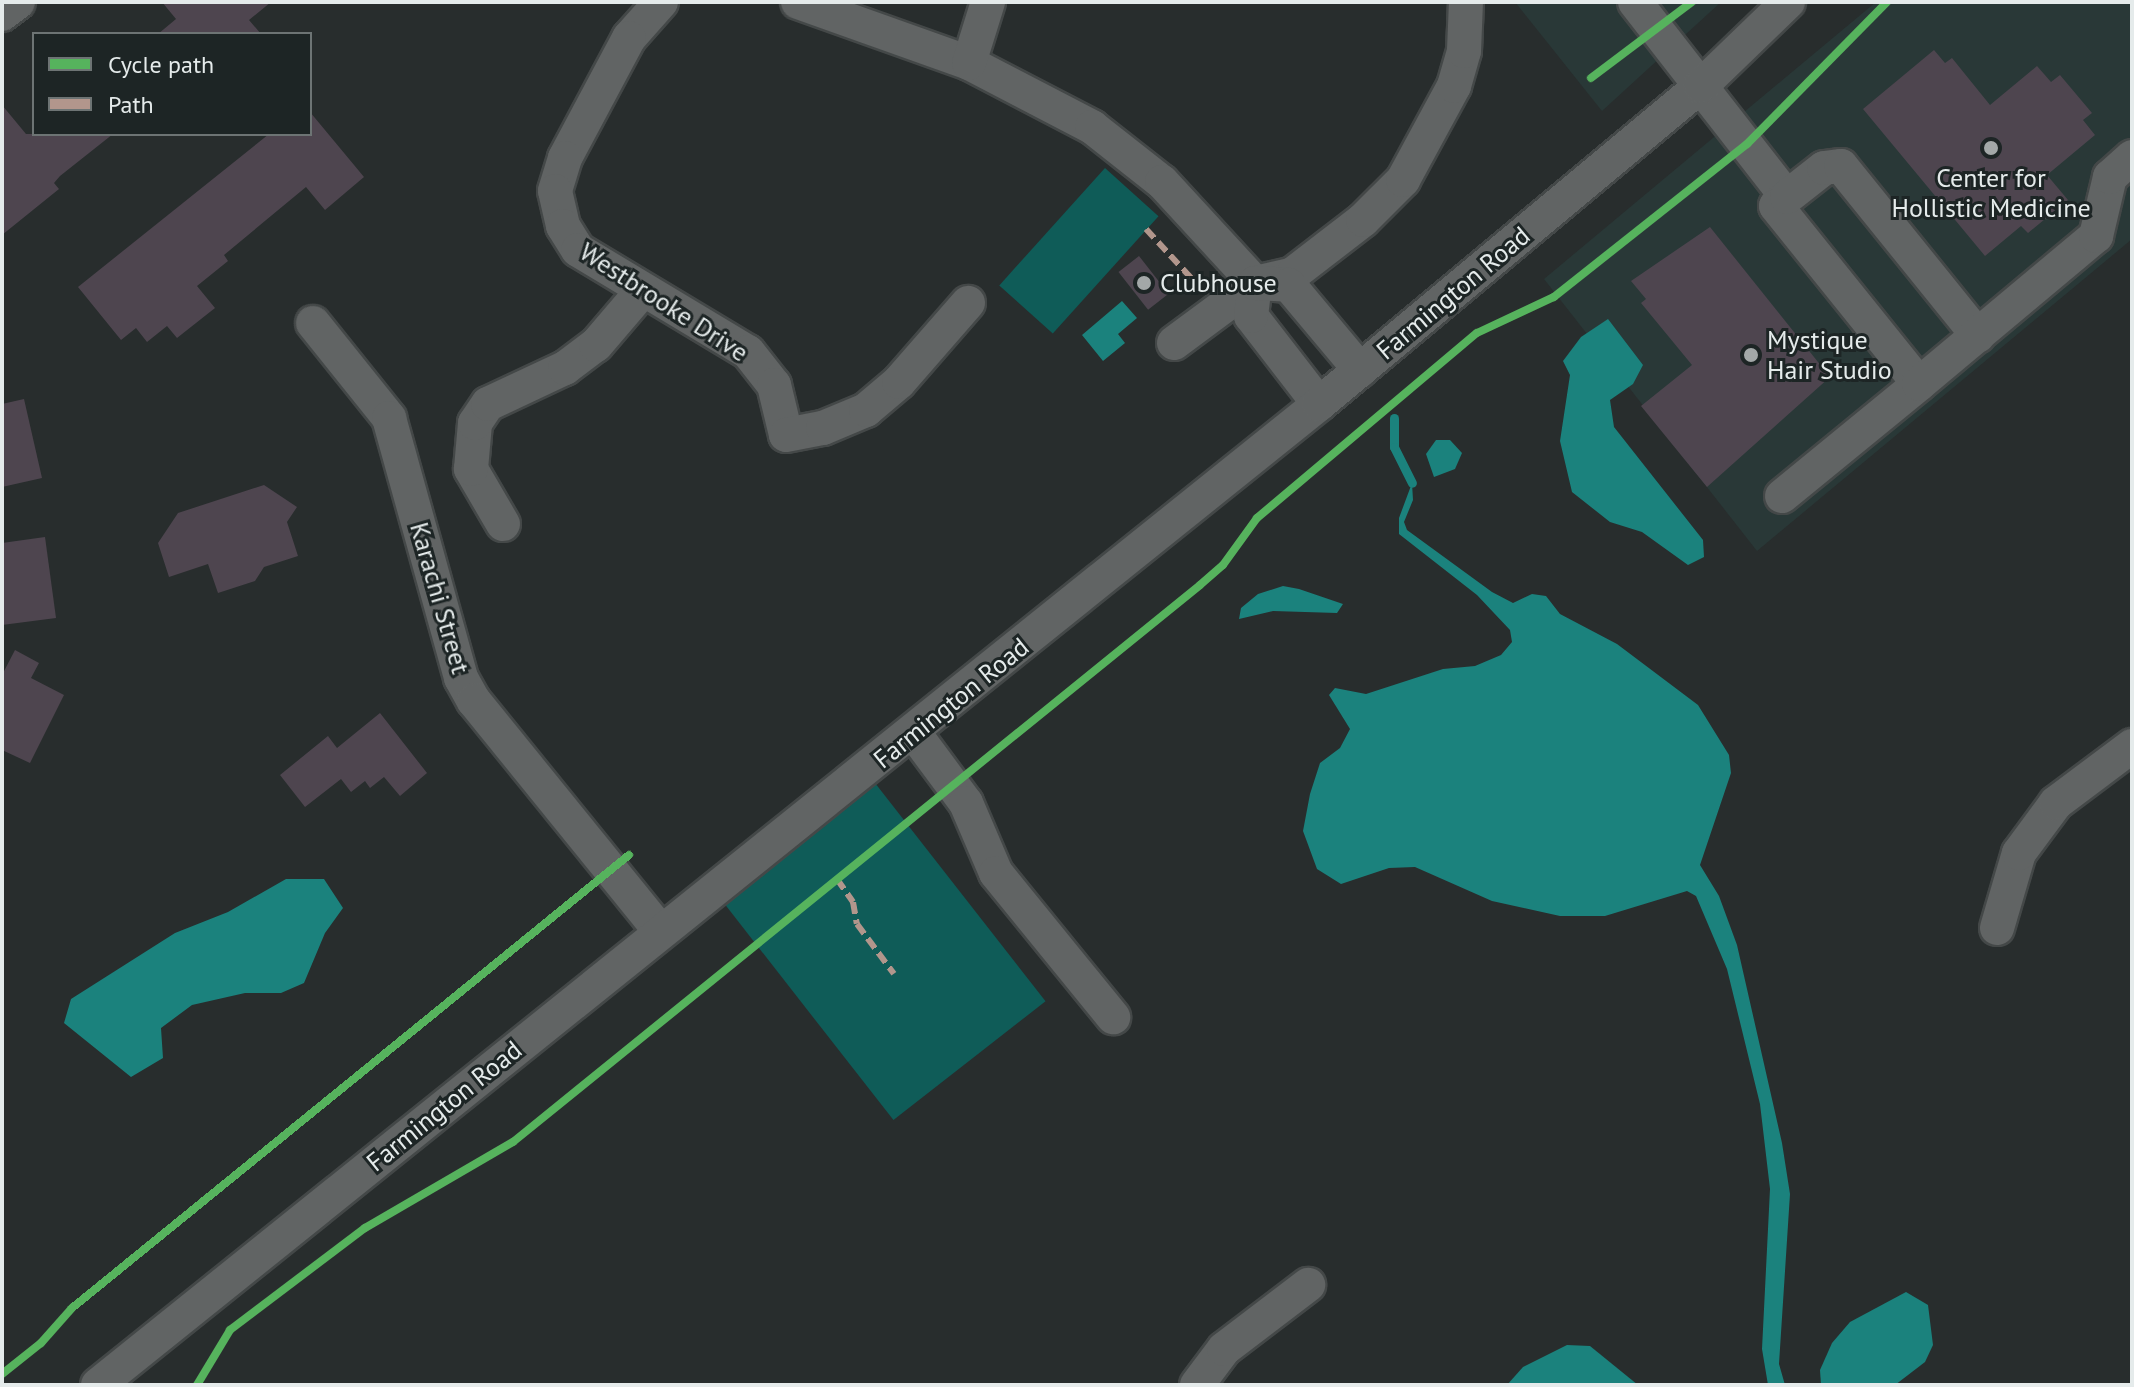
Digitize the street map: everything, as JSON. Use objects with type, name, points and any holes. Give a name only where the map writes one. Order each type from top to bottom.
[{"type":"street","points":[[2,14],[18,2]]},
{"type":"street","name":"Westbrooke Drive","points":[[661,2],[629,38],[565,158],[555,191],[563,226],[578,250],[748,352],[774,385],[786,435],[823,428],[866,410],[899,382],[968,303]]},
{"type":"street","points":[[798,2],[969,63],[1092,127],[1162,182],[1255,283],[1289,285],[1360,370]]},
{"type":"street","points":[[969,63],[988,2]]},
{"type":"street","points":[[1174,343],[1255,283],[1293,274],[1363,220],[1403,180],[1454,86],[1464,51],[1466,2]]},
{"type":"street","points":[[1635,2],[1787,197]]},
{"type":"street","name":"Farmington Road","points":[[98,1385],[660,931],[914,733],[1319,404],[1701,86],[1788,2]]},
{"type":"street","points":[[1782,496],[2096,236],[2110,177],[2132,157]]},
{"type":"street","points":[[1919,384],[1776,206],[1787,197],[1824,168],[1841,166],[1978,336]]},
{"type":"street","points":[[1255,283],[1251,316],[1319,404]]},
{"type":"street","points":[[503,524],[471,469],[475,423],[488,404],[565,368],[596,345],[643,290]]},
{"type":"street","name":"Karachi Street","points":[[313,323],[389,418],[461,678],[474,701],[660,931]]},
{"type":"street","points":[[914,733],[966,803],[996,873],[1113,1017]]},
{"type":"street","points":[[1997,928],[2019,853],[2056,803],[2132,746]]},
{"type":"street","points":[[1197,1385],[1224,1349],[1308,1285]]},
{"type":"shaded area","points":[[1515,2],[1721,2],[1602,111]]},
{"type":"shaded area","points":[[1876,2],[2132,2],[2132,239],[1757,551],[1544,279]]},
{"type":"shaded area","points":[[1105,168],[1159,216],[1053,334],[999,285]]},
{"type":"shaded area","points":[[1122,301],[1137,318],[1118,334],[1125,343],[1103,361],[1082,335]]},
{"type":"shaded area","points":[[1608,319],[1643,365],[1633,384],[1610,400],[1614,427],[1703,540],[1704,557],[1688,565],[1642,532],[1610,522],[1572,492],[1560,441],[1570,375],[1563,361],[1581,337]]},
{"type":"shaded area","points":[[1436,440],[1450,440],[1462,453],[1455,469],[1434,477],[1426,454]]},
{"type":"shaded area","points":[[1412,483],[1413,500],[1404,522],[1407,530],[1492,592],[1513,603],[1532,594],[1546,596],[1560,614],[1617,644],[1698,705],[1729,755],[1731,773],[1700,865],[1719,896],[1737,945],[1782,1143],[1790,1194],[1779,1364],[1785,1385],[1768,1385],[1762,1349],[1770,1189],[1760,1104],[1727,969],[1696,896],[1687,891],[1605,916],[1560,916],[1492,901],[1415,867],[1389,868],[1341,884],[1317,869],[1303,831],[1310,794],[1320,763],[1340,748],[1350,729],[1329,695],[1335,688],[1366,694],[1443,669],[1475,666],[1501,655],[1512,642],[1510,630],[1477,595],[1399,534],[1399,518]]},
{"type":"shaded area","points":[[1283,586],[1343,604],[1337,613],[1273,611],[1239,619],[1241,608],[1258,594]]},
{"type":"shaded area","points":[[875,783],[1046,1001],[893,1120],[723,902]]},
{"type":"shaded area","points":[[286,879],[324,879],[343,908],[325,933],[304,983],[281,993],[245,993],[192,1005],[161,1028],[163,1058],[131,1077],[64,1023],[71,999],[175,933],[228,912]]},
{"type":"shaded area","points":[[1906,1292],[1928,1305],[1933,1345],[1925,1362],[1895,1385],[1821,1385],[1820,1370],[1832,1343],[1850,1322]]},
{"type":"shaded area","points":[[1567,1345],[1590,1346],[1638,1385],[1507,1385],[1523,1367]]},
{"type":"building","points":[[162,2],[271,2],[249,20],[259,32],[160,32],[176,19]]},
{"type":"building","name":"Center for Hollistic Medicine","points":[[1934,50],[1945,63],[1952,58],[1990,105],[2037,66],[2051,82],[2060,75],[2092,113],[2083,120],[2095,135],[2047,175],[2068,200],[2028,233],[2021,226],[1985,256],[1863,109]]},
{"type":"building","points":[[2,105],[26,134],[32,136],[110,136],[60,176],[54,183],[59,189],[2,235]]},
{"type":"building","points":[[312,114],[364,177],[325,210],[306,187],[224,255],[228,261],[197,286],[215,308],[177,338],[167,326],[147,342],[136,328],[121,340],[78,287],[267,136],[312,136]]},
{"type":"building","name":"Mystique Hair Studio","points":[[1710,227],[1830,377],[1707,487],[1641,406],[1692,365],[1641,303],[1646,299],[1631,281]]},
{"type":"building","name":"Clubhouse","points":[[1139,256],[1169,294],[1148,310],[1119,272]]},
{"type":"building","points":[[24,399],[42,478],[2,487],[2,404]]},
{"type":"building","points":[[264,485],[297,507],[287,522],[298,556],[264,567],[255,581],[218,593],[208,564],[169,577],[158,543],[178,513]]},
{"type":"building","points":[[45,537],[56,618],[2,625],[2,543]]},
{"type":"building","points":[[15,650],[39,663],[31,678],[64,695],[30,763],[2,750],[2,675]]},
{"type":"building","points":[[380,713],[427,773],[400,796],[384,777],[370,788],[365,781],[351,792],[341,779],[305,807],[280,775],[328,736],[337,748]]},
{"type":"waterway","points":[[1394,418],[1394,447],[1412,483]]},
{"type":"marked path","points":[[1146,229],[1191,278]]},
{"type":"marked path","points":[[837,879],[853,902],[857,924],[894,974]]},
{"type":"cycle path","points":[[1591,78],[1692,2]]},
{"type":"cycle path","points":[[197,1385],[230,1330],[365,1228],[513,1142],[1200,585],[1223,565],[1257,518],[1477,333],[1554,297],[1747,144],[1887,2]]},
{"type":"cycle path","points":[[2,1374],[41,1343],[72,1308],[629,855]]},
{"type":"place","name":"Center for Hollistic Medicine","points":[[1991,148]]},
{"type":"place","name":"Clubhouse","points":[[1144,283]]},
{"type":"place","name":"Mystique Hair Studio","points":[[1751,355]]}]
